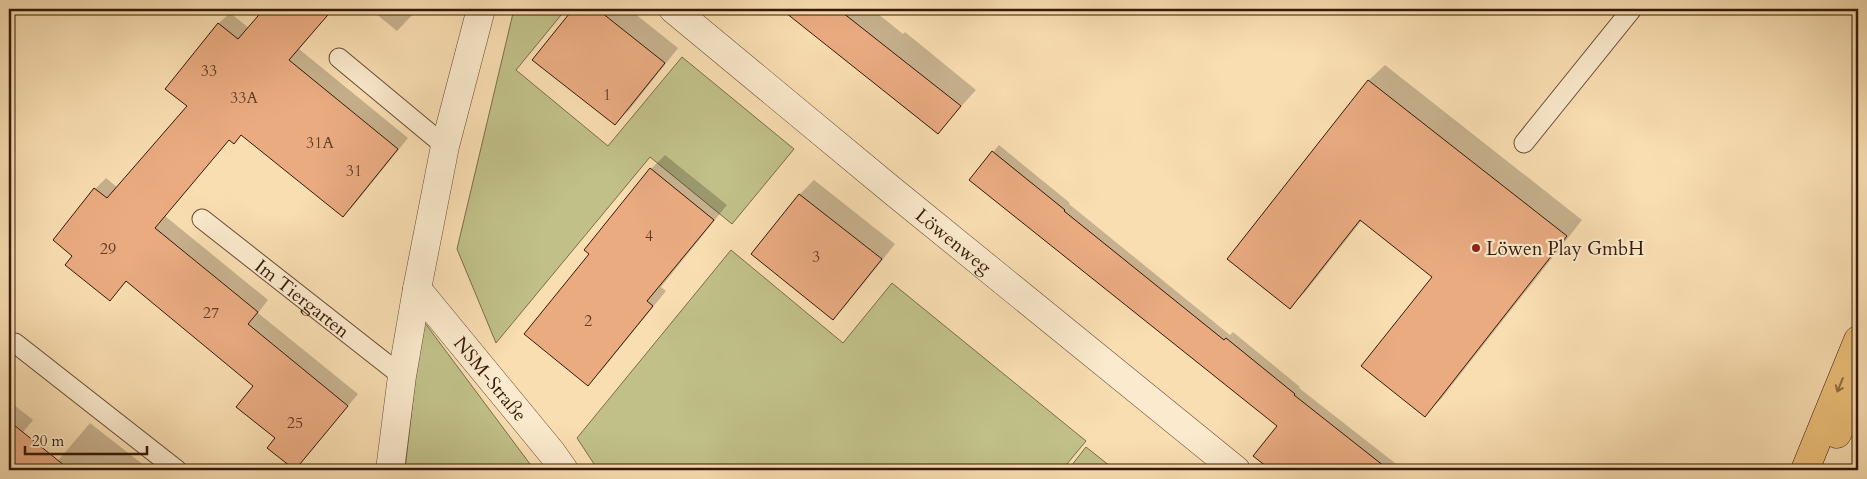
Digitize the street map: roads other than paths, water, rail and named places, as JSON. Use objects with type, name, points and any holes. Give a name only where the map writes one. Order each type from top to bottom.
[{"type":"highway","points":[[1806,470],[1858,340]]},
{"type":"highway","points":[[1817,470],[1858,393]]},
{"type":"street","points":[[390,470],[402,376],[445,146],[481,9]]},
{"type":"street","name":"Löwenweg","points":[[673,9],[889,188],[1236,470]]},
{"type":"street","name":"NSM-Straße","points":[[417,289],[564,470]]},
{"type":"lane","points":[[1524,143],[1632,9]]},
{"type":"lane","points":[[340,58],[445,146]]},
{"type":"lane","name":"Im Tiergarten","points":[[202,219],[402,376]]},
{"type":"lane","points":[[15,343],[177,470]]},
{"type":"place","name":"Löwen Play GmbH","points":[[1476,248]]}]
